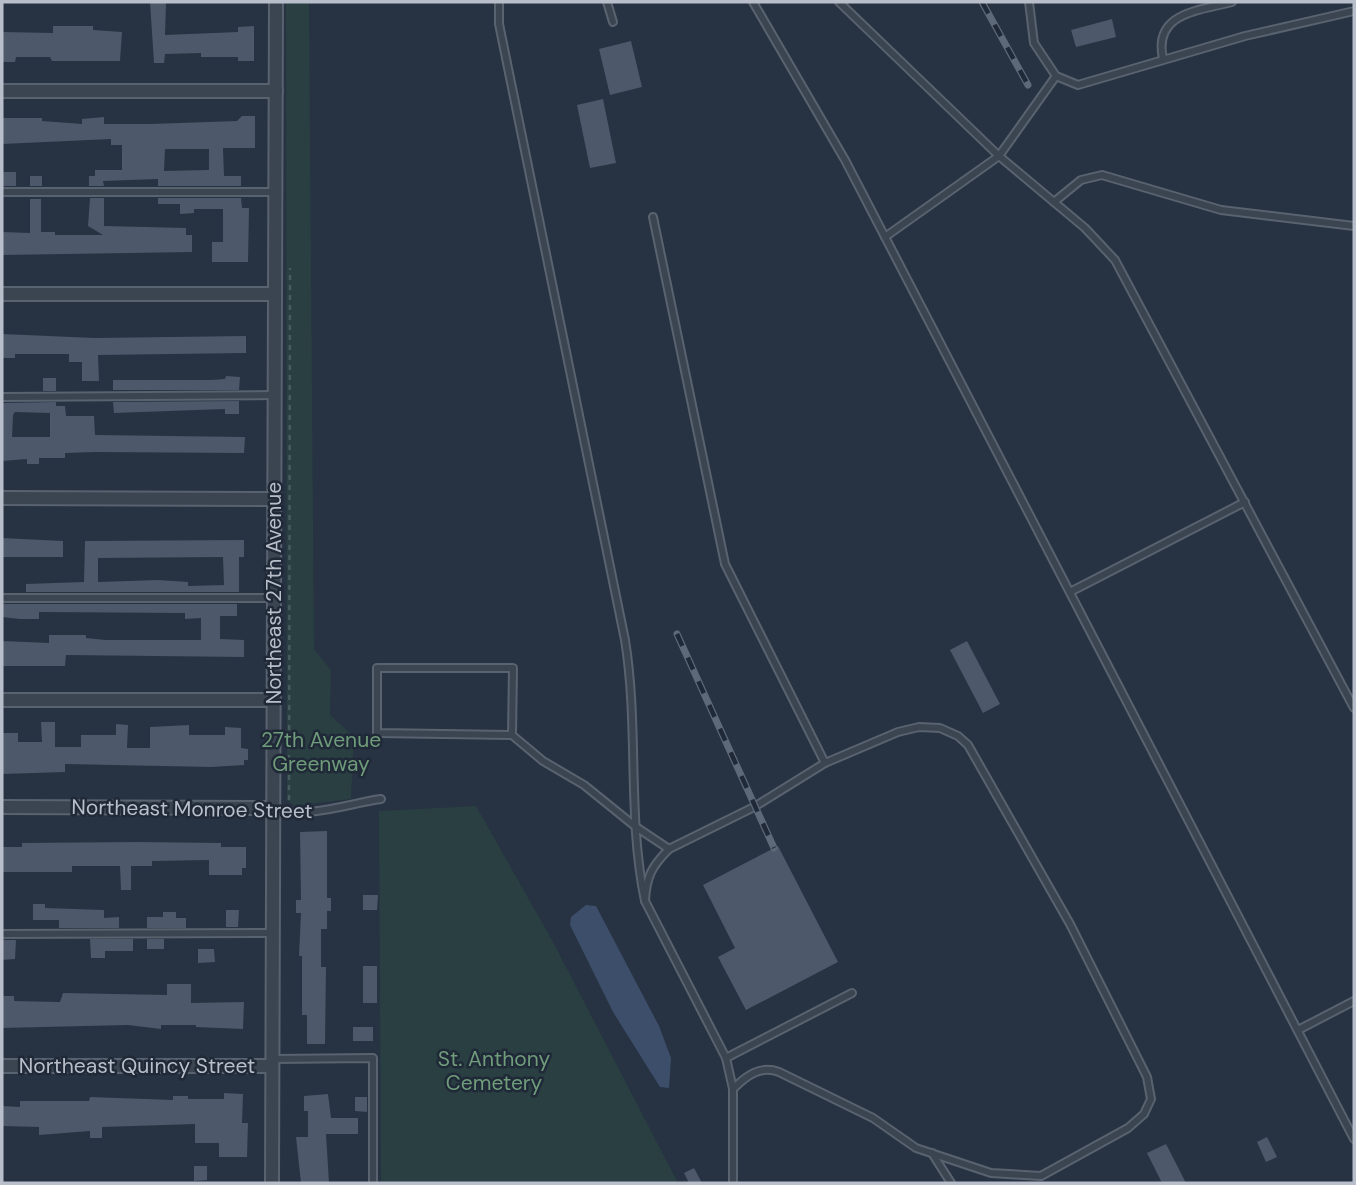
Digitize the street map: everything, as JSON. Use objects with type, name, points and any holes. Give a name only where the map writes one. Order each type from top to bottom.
[{"type":"street","name":"Northeast 27th Avenue","points":[[272,1183],[276,2]]},
{"type":"street","points":[[2,92],[276,91]]},
{"type":"street","points":[[2,294],[275,294]]},
{"type":"street","points":[[2,498],[275,499]]},
{"type":"street","points":[[2,700],[274,700]]},
{"type":"street","name":"Northeast Monroe Street","points":[[2,807],[274,808]]},
{"type":"street","name":"Northeast Quincy Street","points":[[2,1066],[272,1063]]},
{"type":"lane","points":[[607,2],[613,22]]},
{"type":"lane","points":[[753,2],[845,160],[1354,1139]]},
{"type":"lane","points":[[839,2],[999,156],[1085,228],[1115,260],[1354,708]]},
{"type":"lane","points":[[1030,2],[1034,43],[1056,76],[1078,85],[1163,59],[1354,11]]},
{"type":"lane","points":[[1163,59],[1159,40],[1165,27],[1190,13],[1232,2]]},
{"type":"lane","points":[[498,3],[499,24],[625,640],[632,699],[636,827],[645,901],[726,1058],[733,1089],[733,1183]]},
{"type":"lane","points":[[885,237],[999,156],[1056,76]]},
{"type":"lane","points":[[1054,202],[1081,180],[1102,175],[1221,210],[1354,226]]},
{"type":"lane","points":[[2,192],[275,192]]},
{"type":"lane","points":[[653,217],[725,564],[825,763]]},
{"type":"lane","points":[[2,397],[275,395]]},
{"type":"lane","points":[[1070,592],[1245,502]]},
{"type":"lane","points":[[2,598],[274,598]]},
{"type":"lane","points":[[512,735],[513,668],[377,668],[377,733],[512,735],[543,761],[584,785],[636,827],[670,849]]},
{"type":"lane","points":[[645,901],[646,878],[655,863],[670,849],[754,807],[825,763],[919,727],[940,728],[958,736],[968,745],[1070,924],[1147,1077],[1151,1099],[1144,1114],[1128,1128],[1041,1177],[991,1173],[916,1148],[873,1118],[772,1070],[747,1075],[733,1089]]},
{"type":"lane","name":"Northeast Monroe Street","points":[[274,808],[289,813],[321,811],[381,799]]},
{"type":"lane","points":[[2,934],[273,933]]},
{"type":"lane","points":[[726,1058],[852,993]]},
{"type":"lane","points":[[1298,1030],[1354,1001]]},
{"type":"lane","points":[[272,1063],[373,1058],[373,1183]]},
{"type":"lane","points":[[932,1153],[951,1183]]},
{"type":"path","points":[[288,807],[290,268]]},
{"type":"green space","name":"27th Avenue Greenway","points":[[286,2],[309,2],[314,649],[331,670],[330,715],[354,737],[351,799],[294,806],[287,800]]},
{"type":"green space","name":"St. Anthony Cemetery","points":[[476,806],[552,940],[678,1183],[381,1183],[379,811]]},
{"type":"water","points":[[586,905],[596,906],[659,1026],[671,1058],[669,1088],[660,1087],[613,1012],[570,925],[571,917]]},
{"type":"building","points":[[150,2],[166,2],[165,35],[238,32],[238,27],[254,26],[254,61],[238,61],[238,57],[201,57],[201,53],[165,54],[164,63],[154,63]]},
{"type":"building","points":[[1112,19],[1116,37],[1076,47],[1071,30]]},
{"type":"building","points":[[53,26],[93,26],[93,30],[122,32],[120,61],[52,61],[50,57],[16,57],[15,62],[2,62],[2,32],[53,33]]},
{"type":"building","points":[[631,41],[642,87],[610,95],[599,49]]},
{"type":"building","points":[[603,99],[616,163],[590,168],[577,105]]},
{"type":"building","points":[[242,116],[255,116],[255,148],[223,148],[224,176],[241,176],[241,186],[158,186],[158,179],[103,181],[104,186],[89,186],[89,176],[95,176],[95,170],[122,170],[122,145],[111,145],[111,139],[2,144],[2,118],[42,118],[42,121],[82,124],[82,119],[104,117],[104,124],[237,121]],"holes":[[[165,149],[209,149],[209,170],[164,171]]]},
{"type":"building","points":[[2,172],[16,172],[16,186],[2,186]]},
{"type":"building","points":[[30,176],[42,176],[42,186],[30,186]]},
{"type":"building","points":[[90,198],[104,198],[104,226],[186,228],[186,235],[192,235],[192,252],[2,255],[3,232],[30,233],[30,199],[41,199],[41,232],[55,232],[55,235],[103,235],[88,226]]},
{"type":"building","points":[[158,198],[241,198],[242,208],[249,208],[248,262],[212,262],[212,242],[223,242],[223,209],[194,209],[194,213],[180,214],[180,204],[158,204]]},
{"type":"building","points":[[2,334],[95,338],[246,336],[246,353],[98,355],[99,381],[82,381],[82,362],[69,362],[69,354],[15,354],[15,358],[2,358]]},
{"type":"building","points":[[226,376],[240,377],[239,390],[113,390],[113,380],[211,380],[225,379]]},
{"type":"building","points":[[43,378],[56,378],[56,391],[43,391]]},
{"type":"building","points":[[239,401],[239,414],[225,414],[225,409],[114,413],[113,402]]},
{"type":"building","points":[[56,402],[56,406],[65,406],[66,416],[94,416],[95,435],[245,437],[244,453],[95,452],[65,453],[65,458],[39,458],[39,464],[27,464],[27,459],[2,461],[2,403]],"holes":[[[15,412],[50,413],[50,437],[12,437]]]},
{"type":"building","points":[[2,538],[63,541],[63,557],[2,557]]},
{"type":"building","points":[[244,540],[244,557],[239,557],[239,592],[26,592],[26,584],[84,582],[85,541]],"holes":[[[223,557],[224,585],[188,586],[188,582],[158,580],[98,582],[98,558]]]},
{"type":"building","points":[[2,604],[237,604],[237,616],[220,616],[220,639],[244,640],[244,657],[66,655],[65,666],[2,666],[2,641],[49,643],[49,635],[86,635],[86,638],[105,640],[201,640],[201,618],[185,619],[185,613],[39,612],[39,619],[20,619],[2,617]]},
{"type":"building","points":[[967,641],[1000,704],[983,713],[950,650]]},
{"type":"building","points":[[41,722],[55,722],[55,747],[81,747],[81,735],[116,735],[116,724],[128,725],[127,748],[150,748],[150,727],[189,725],[189,735],[225,735],[225,727],[241,728],[241,748],[248,749],[248,760],[244,760],[244,765],[211,767],[65,764],[65,772],[2,774],[2,733],[18,733],[18,742],[42,742]]},
{"type":"building","points":[[327,831],[327,898],[331,898],[331,911],[327,911],[327,929],[321,929],[321,967],[326,967],[325,1044],[307,1044],[307,1015],[302,1015],[302,956],[299,956],[301,913],[296,913],[296,900],[301,900],[300,832]]},
{"type":"building","points":[[22,843],[221,843],[221,847],[246,847],[246,868],[242,868],[242,875],[209,875],[209,860],[152,861],[152,866],[131,866],[131,890],[121,890],[120,866],[72,866],[72,872],[2,872],[2,847],[22,847]]},
{"type":"building","points":[[778,846],[838,962],[746,1010],[718,957],[735,948],[703,885]]},
{"type":"building","points":[[363,895],[378,895],[377,910],[363,910]]},
{"type":"building","points":[[33,904],[45,904],[45,908],[104,910],[104,918],[119,917],[119,928],[59,928],[59,920],[33,920]]},
{"type":"building","points":[[226,910],[239,910],[238,927],[226,927]]},
{"type":"building","points":[[163,912],[176,912],[176,918],[186,918],[186,928],[147,928],[147,917],[163,917]]},
{"type":"building","points":[[90,939],[133,939],[133,951],[105,951],[105,958],[91,958]]},
{"type":"building","points":[[147,939],[164,939],[164,949],[147,949]]},
{"type":"building","points":[[2,940],[16,940],[15,959],[2,960]]},
{"type":"building","points":[[198,949],[214,949],[215,962],[198,963]]},
{"type":"building","points":[[363,966],[377,966],[377,1003],[363,1003]]},
{"type":"building","points":[[167,984],[191,984],[191,1003],[244,1002],[243,1029],[196,1025],[161,1025],[161,1029],[128,1025],[2,1028],[2,996],[14,996],[14,1001],[60,1002],[63,993],[167,995]]},
{"type":"building","points":[[353,1027],[373,1027],[373,1041],[353,1041]]},
{"type":"building","points":[[224,1093],[243,1094],[242,1123],[248,1123],[247,1157],[219,1157],[219,1143],[195,1143],[195,1124],[102,1127],[102,1138],[90,1138],[90,1131],[39,1135],[39,1127],[2,1126],[2,1106],[20,1107],[20,1101],[89,1101],[90,1097],[173,1100],[173,1096],[188,1096],[188,1099],[224,1099]]},
{"type":"building","points":[[328,1094],[331,1118],[358,1118],[358,1134],[326,1134],[329,1183],[301,1183],[296,1137],[308,1137],[308,1111],[304,1111],[304,1096]]},
{"type":"building","points":[[355,1097],[367,1097],[367,1112],[355,1111]]},
{"type":"building","points":[[1267,1137],[1277,1157],[1266,1162],[1257,1142]]},
{"type":"building","points":[[1166,1144],[1186,1183],[1162,1183],[1147,1153]]},
{"type":"building","points":[[194,1166],[207,1166],[207,1180],[194,1181]]},
{"type":"building","points":[[694,1168],[702,1183],[689,1183],[684,1173]]},
{"type":"railway","points":[[982,2],[1028,85]]},
{"type":"railway","points":[[677,634],[774,848]]}]
